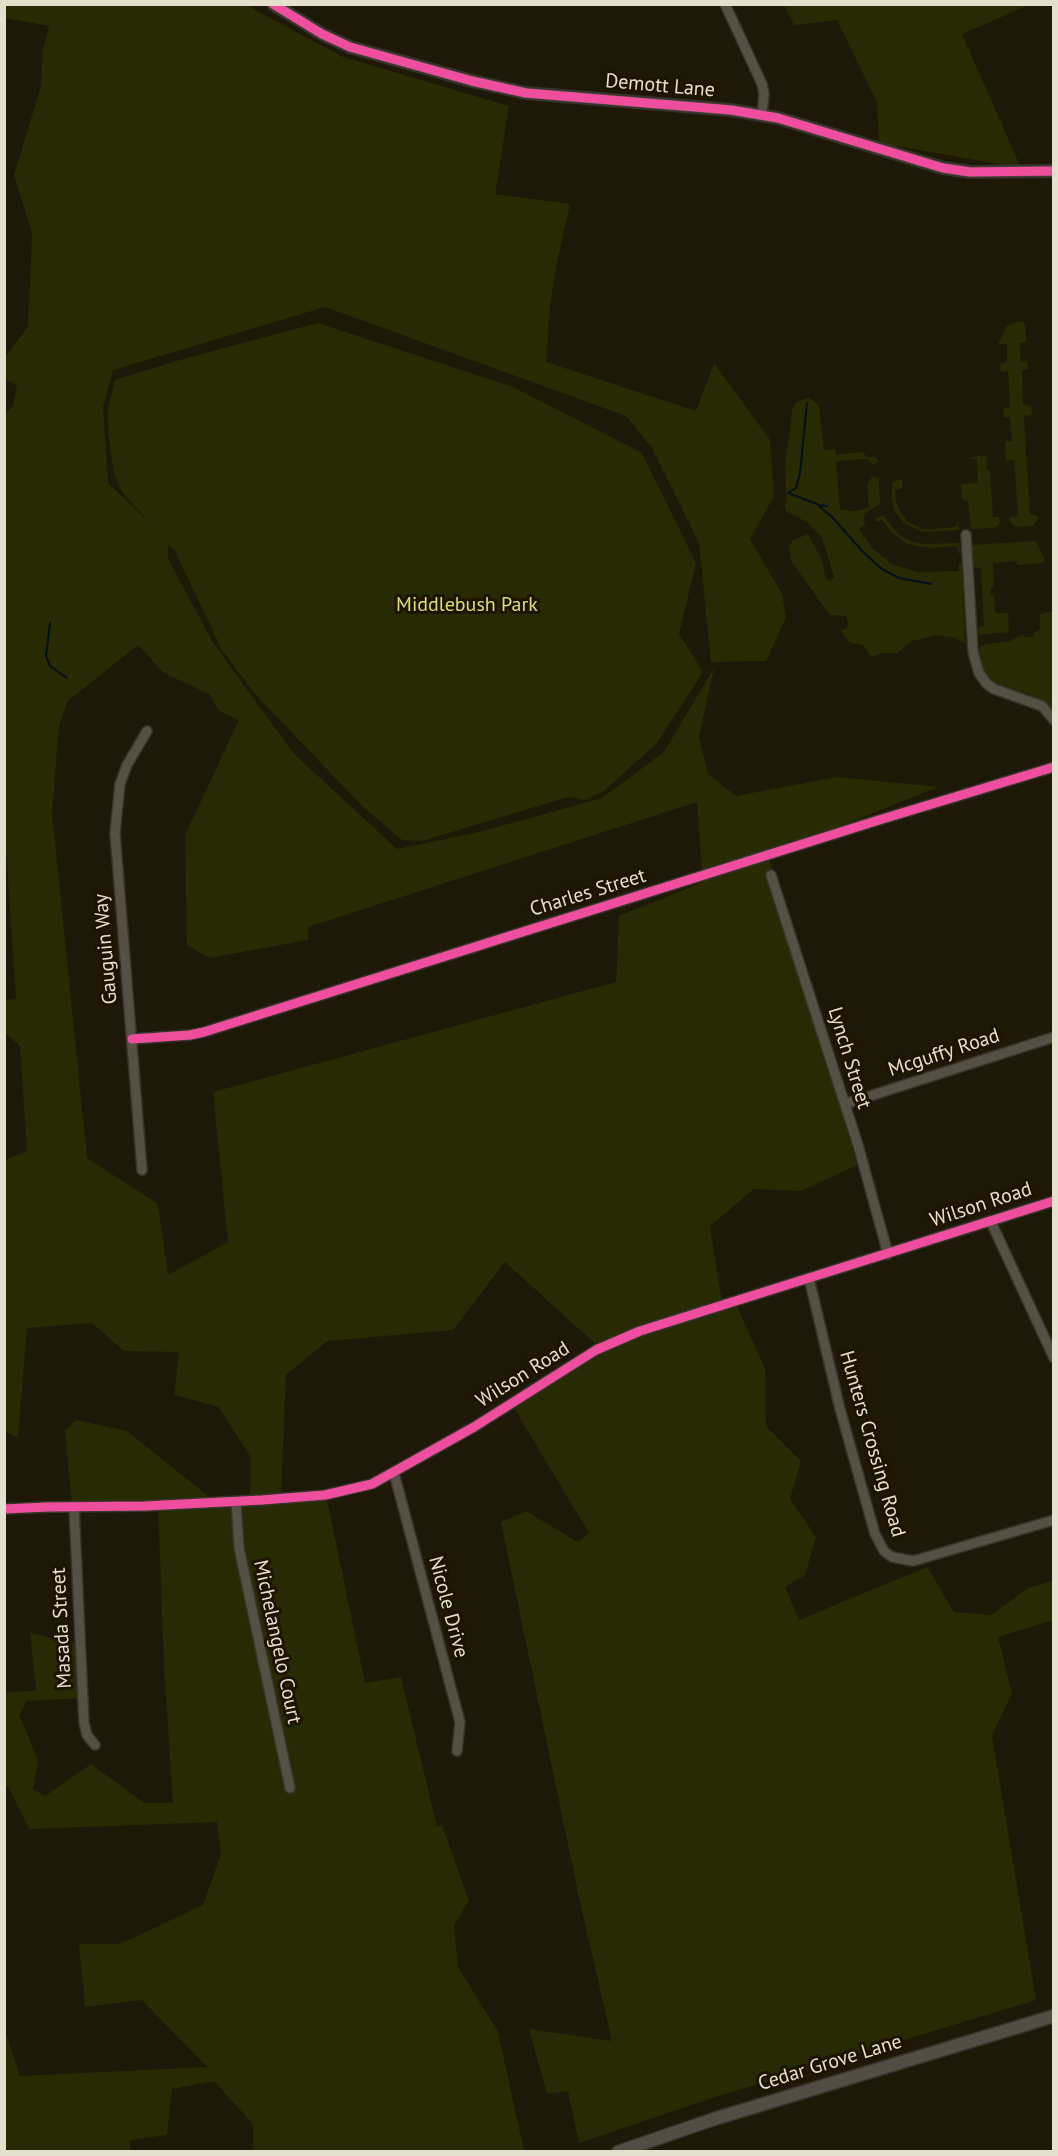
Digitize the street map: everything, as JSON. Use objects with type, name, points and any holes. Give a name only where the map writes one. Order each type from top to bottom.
[{"type":"main road","name":"Cedar Grove Lane","points":[[618,2151],[714,2119],[1053,2016]]},
{"type":"street","name":"Demott Lane","points":[[273,4],[322,34],[350,47],[472,81],[536,94],[732,110],[762,115],[943,168],[984,173],[1053,171]]},
{"type":"street","points":[[725,4],[762,84],[764,94],[762,115]]},
{"type":"street","points":[[966,536],[973,652],[979,673],[994,689],[1042,706],[1053,720]]},
{"type":"street","name":"Gauguin Way","points":[[142,1170],[115,833],[120,784],[127,765],[147,731]]},
{"type":"street","name":"Charles Street","points":[[132,1039],[204,1032],[1053,767]]},
{"type":"street","name":"Lynch Street","points":[[771,875],[844,1104],[888,1254]]},
{"type":"street","name":"Mcguffy Road","points":[[844,1104],[1053,1037]]},
{"type":"street","name":"Wilson Road","points":[[4,1509],[236,1502],[325,1495],[372,1484],[474,1427],[596,1350],[640,1331],[1053,1202]]},
{"type":"street","points":[[991,1221],[1053,1358]]},
{"type":"street","name":"Hunters Crossing Road","points":[[809,1278],[843,1420],[874,1534],[884,1551],[892,1557],[913,1561],[1053,1520]]},
{"type":"street","name":"Nicole Drive","points":[[394,1473],[460,1722],[457,1751]]},
{"type":"street","name":"Michelangelo Court","points":[[236,1502],[239,1548],[290,1788]]},
{"type":"street","name":"Masada Street","points":[[75,1507],[84,1722],[87,1735],[95,1745]]},
{"type":"green space","name":"Middlebush Park","points":[[4,5],[248,5],[343,57],[509,106],[495,194],[570,204],[550,306],[546,362],[696,411],[714,363],[770,440],[774,496],[750,539],[782,594],[786,618],[766,661],[711,662],[699,543],[652,448],[626,416],[325,307],[113,370],[103,407],[108,483],[150,523],[122,492],[114,473],[108,432],[108,410],[115,380],[183,359],[318,323],[513,387],[642,453],[696,563],[679,634],[703,672],[656,744],[604,791],[585,800],[568,797],[422,841],[402,840],[363,807],[254,693],[222,650],[175,551],[168,544],[168,559],[214,644],[294,754],[397,849],[479,832],[602,798],[664,752],[714,668],[699,737],[708,774],[736,796],[837,777],[938,787],[768,855],[857,1165],[801,1191],[754,1189],[710,1226],[722,1302],[734,1299],[765,1369],[766,1426],[801,1461],[790,1499],[816,1537],[805,1575],[785,1587],[799,1620],[927,1567],[954,1612],[991,1615],[1028,1588],[1053,1581],[1053,1620],[998,1637],[1012,1694],[992,1735],[1036,2000],[712,2098],[579,2143],[568,2091],[547,2094],[529,2029],[612,2041],[580,1902],[501,1522],[526,1511],[578,1542],[589,1533],[511,1403],[600,1348],[505,1262],[453,1330],[327,1341],[286,1375],[281,1497],[326,1495],[365,1683],[401,1677],[437,1827],[442,1825],[469,1901],[454,1925],[458,1967],[498,2032],[524,2151],[253,2151],[253,2124],[214,2081],[172,2089],[167,2135],[130,2140],[130,2151],[10,2152],[5,2146],[5,2030],[20,2076],[207,2067],[142,2000],[85,2007],[79,1944],[120,1944],[203,1905],[221,1854],[217,1822],[29,1829],[8,1786],[5,1786],[5,1692],[36,1691],[30,1633],[79,1644],[81,1698],[27,1701],[19,1715],[38,1760],[33,1789],[45,1796],[91,1764],[144,1803],[173,1803],[164,1668],[158,1503],[72,1506],[65,1430],[76,1420],[127,1431],[213,1500],[250,1498],[251,1458],[219,1407],[174,1395],[179,1352],[124,1351],[92,1323],[27,1328],[18,1438],[5,1431],[5,1160],[27,1151],[20,1046],[4,1032],[5,1000],[16,999],[4,820],[4,414],[13,406],[17,386],[5,379],[4,358],[28,327],[32,233],[14,175],[41,86],[43,51],[49,26],[5,18]],"holes":[[[138,645],[164,673],[209,694],[219,711],[239,720],[185,835],[187,945],[209,958],[308,940],[308,927],[697,802],[703,882],[619,916],[616,982],[213,1092],[228,1242],[168,1275],[158,1204],[87,1158],[52,812],[59,725],[68,701]]]},
{"type":"green space","points":[[784,5],[1029,5],[962,34],[1021,168],[879,143],[877,102],[837,20],[794,25]]},
{"type":"green space","points":[[1018,321],[1023,322],[1026,327],[1026,342],[1020,343],[1021,361],[1027,361],[1028,369],[1022,370],[1023,405],[1031,406],[1032,415],[1024,416],[1030,514],[1038,518],[1034,525],[1020,527],[1013,525],[1009,520],[1011,517],[1018,516],[1014,460],[1006,461],[1005,441],[1012,441],[1010,417],[1004,417],[1003,408],[1010,407],[1008,371],[1001,372],[1000,364],[1007,362],[1007,344],[999,344],[1006,327]]},
{"type":"green space","points":[[809,397],[819,406],[824,450],[835,449],[836,455],[862,452],[867,457],[876,457],[878,460],[874,465],[866,459],[836,461],[840,510],[858,511],[869,507],[867,484],[873,476],[879,479],[880,504],[865,513],[865,525],[859,529],[873,549],[892,564],[917,572],[959,571],[959,563],[962,564],[965,644],[956,638],[937,635],[912,641],[897,653],[884,653],[872,657],[863,645],[850,643],[841,631],[847,628],[846,616],[830,615],[791,561],[789,546],[793,540],[808,534],[822,560],[826,578],[829,581],[834,577],[822,538],[807,522],[787,512],[785,506],[787,502],[785,466],[792,411],[795,403]]},
{"type":"green space","points":[[986,455],[987,470],[990,471],[993,517],[999,517],[1000,523],[994,528],[971,529],[968,502],[962,499],[961,484],[978,483],[977,459],[972,459],[972,457]]},
{"type":"green space","points":[[898,479],[902,481],[902,488],[895,490],[896,500],[898,508],[907,521],[922,529],[934,529],[956,527],[958,520],[959,530],[922,532],[904,523],[894,510],[892,500],[892,483]]},
{"type":"green space","points":[[883,515],[899,535],[913,542],[959,543],[961,553],[958,553],[957,546],[930,548],[907,544],[891,532],[882,520],[876,522],[876,518]]},
{"type":"green space","points":[[1035,541],[1045,559],[1043,563],[1017,565],[1017,561],[993,563],[994,587],[991,588],[991,595],[994,595],[995,613],[1008,613],[1009,632],[980,635],[976,628],[984,626],[981,568],[972,565],[971,545]]},
{"type":"green space","points":[[1053,611],[1053,712],[1045,703],[1029,694],[1009,689],[992,681],[982,670],[978,654],[981,645],[1010,641],[1023,634],[1024,637],[1034,637],[1034,633],[1040,629],[1040,614]]},
{"type":"waterway","points":[[788,493],[796,488],[800,473],[807,403]]},
{"type":"waterway","points":[[788,493],[817,504],[882,569],[899,578],[931,584]]},
{"type":"waterway","points":[[818,505],[827,506]]},
{"type":"waterway","points":[[50,623],[46,656],[50,666],[67,678]]},
{"type":"cycle path","points":[[273,4],[322,34],[350,47],[472,81],[526,93],[731,110],[778,118],[943,168],[970,172],[1054,171]]},
{"type":"cycle path","points":[[132,1039],[204,1032],[1054,767]]},
{"type":"cycle path","points":[[4,1509],[145,1506],[262,1500],[325,1495],[372,1484],[474,1427],[596,1350],[640,1331],[1054,1201]]}]
